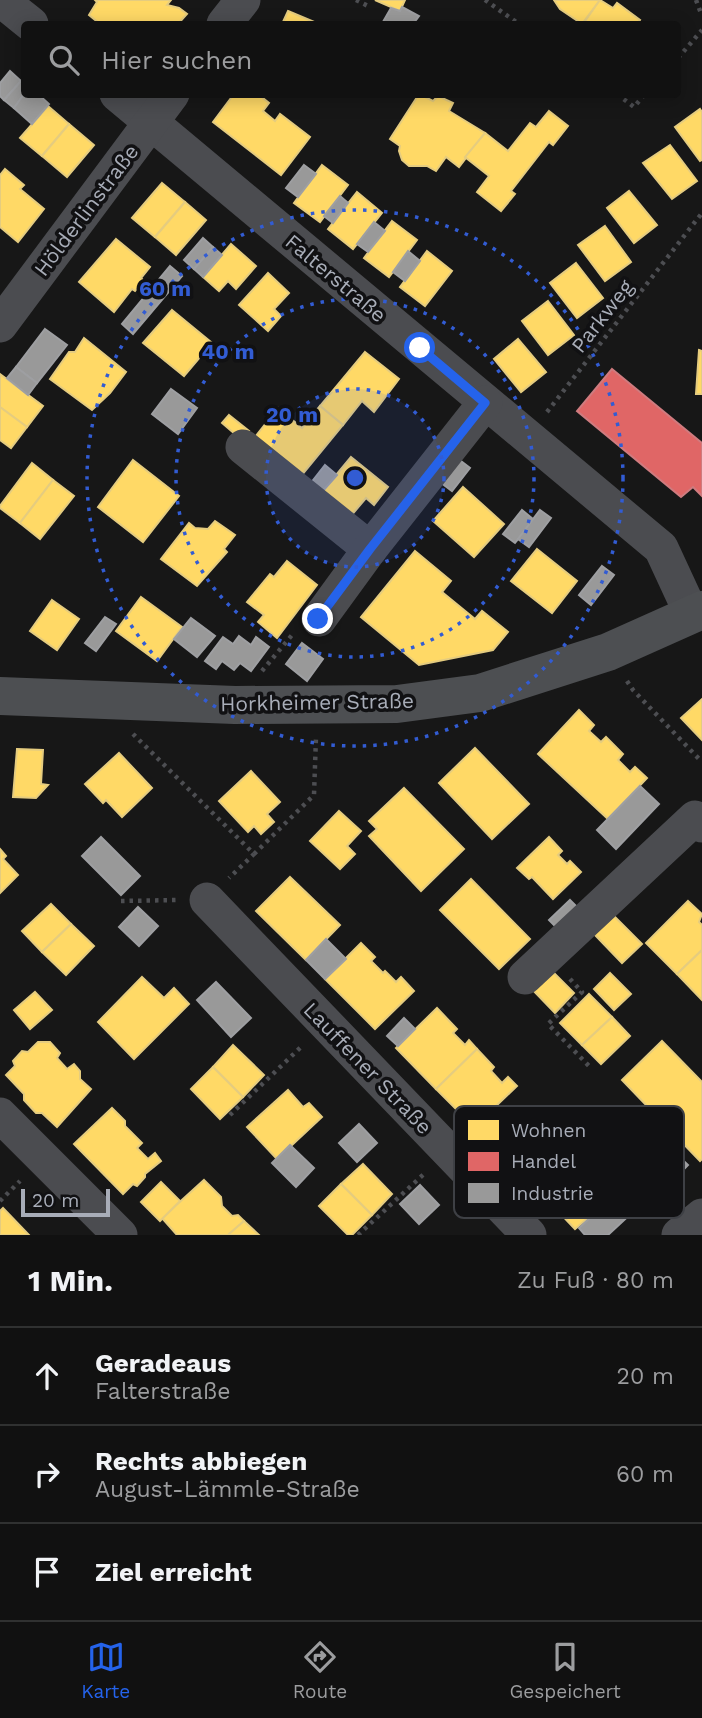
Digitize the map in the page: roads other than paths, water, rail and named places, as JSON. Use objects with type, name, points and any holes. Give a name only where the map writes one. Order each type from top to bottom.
[{"type":"main road","name":"Horkheimer Straße","points":[[0,696],[235,705],[397,704],[480,693],[608,652],[697,612]]},
{"type":"street","points":[[1,0],[27,21]]},
{"type":"street","points":[[227,21],[243,0]]},
{"type":"street","name":"Falterstraße","points":[[122,98],[661,548],[697,612]]},
{"type":"street","name":"Hölderlinstraße","points":[[0,325],[169,98]]},
{"type":"street","points":[[318,619],[485,403]]},
{"type":"street","points":[[243,447],[370,549]]},
{"type":"street","points":[[536,966],[699,822]]},
{"type":"street","name":"Lauffener Straße","points":[[207,900],[454,1157]]},
{"type":"street","points":[[0,1115],[120,1235]]},
{"type":"street","points":[[679,1235],[702,1216]]},
{"type":"street","name":"Lauffener Straße","points":[[513,1218],[529,1235]]}]
